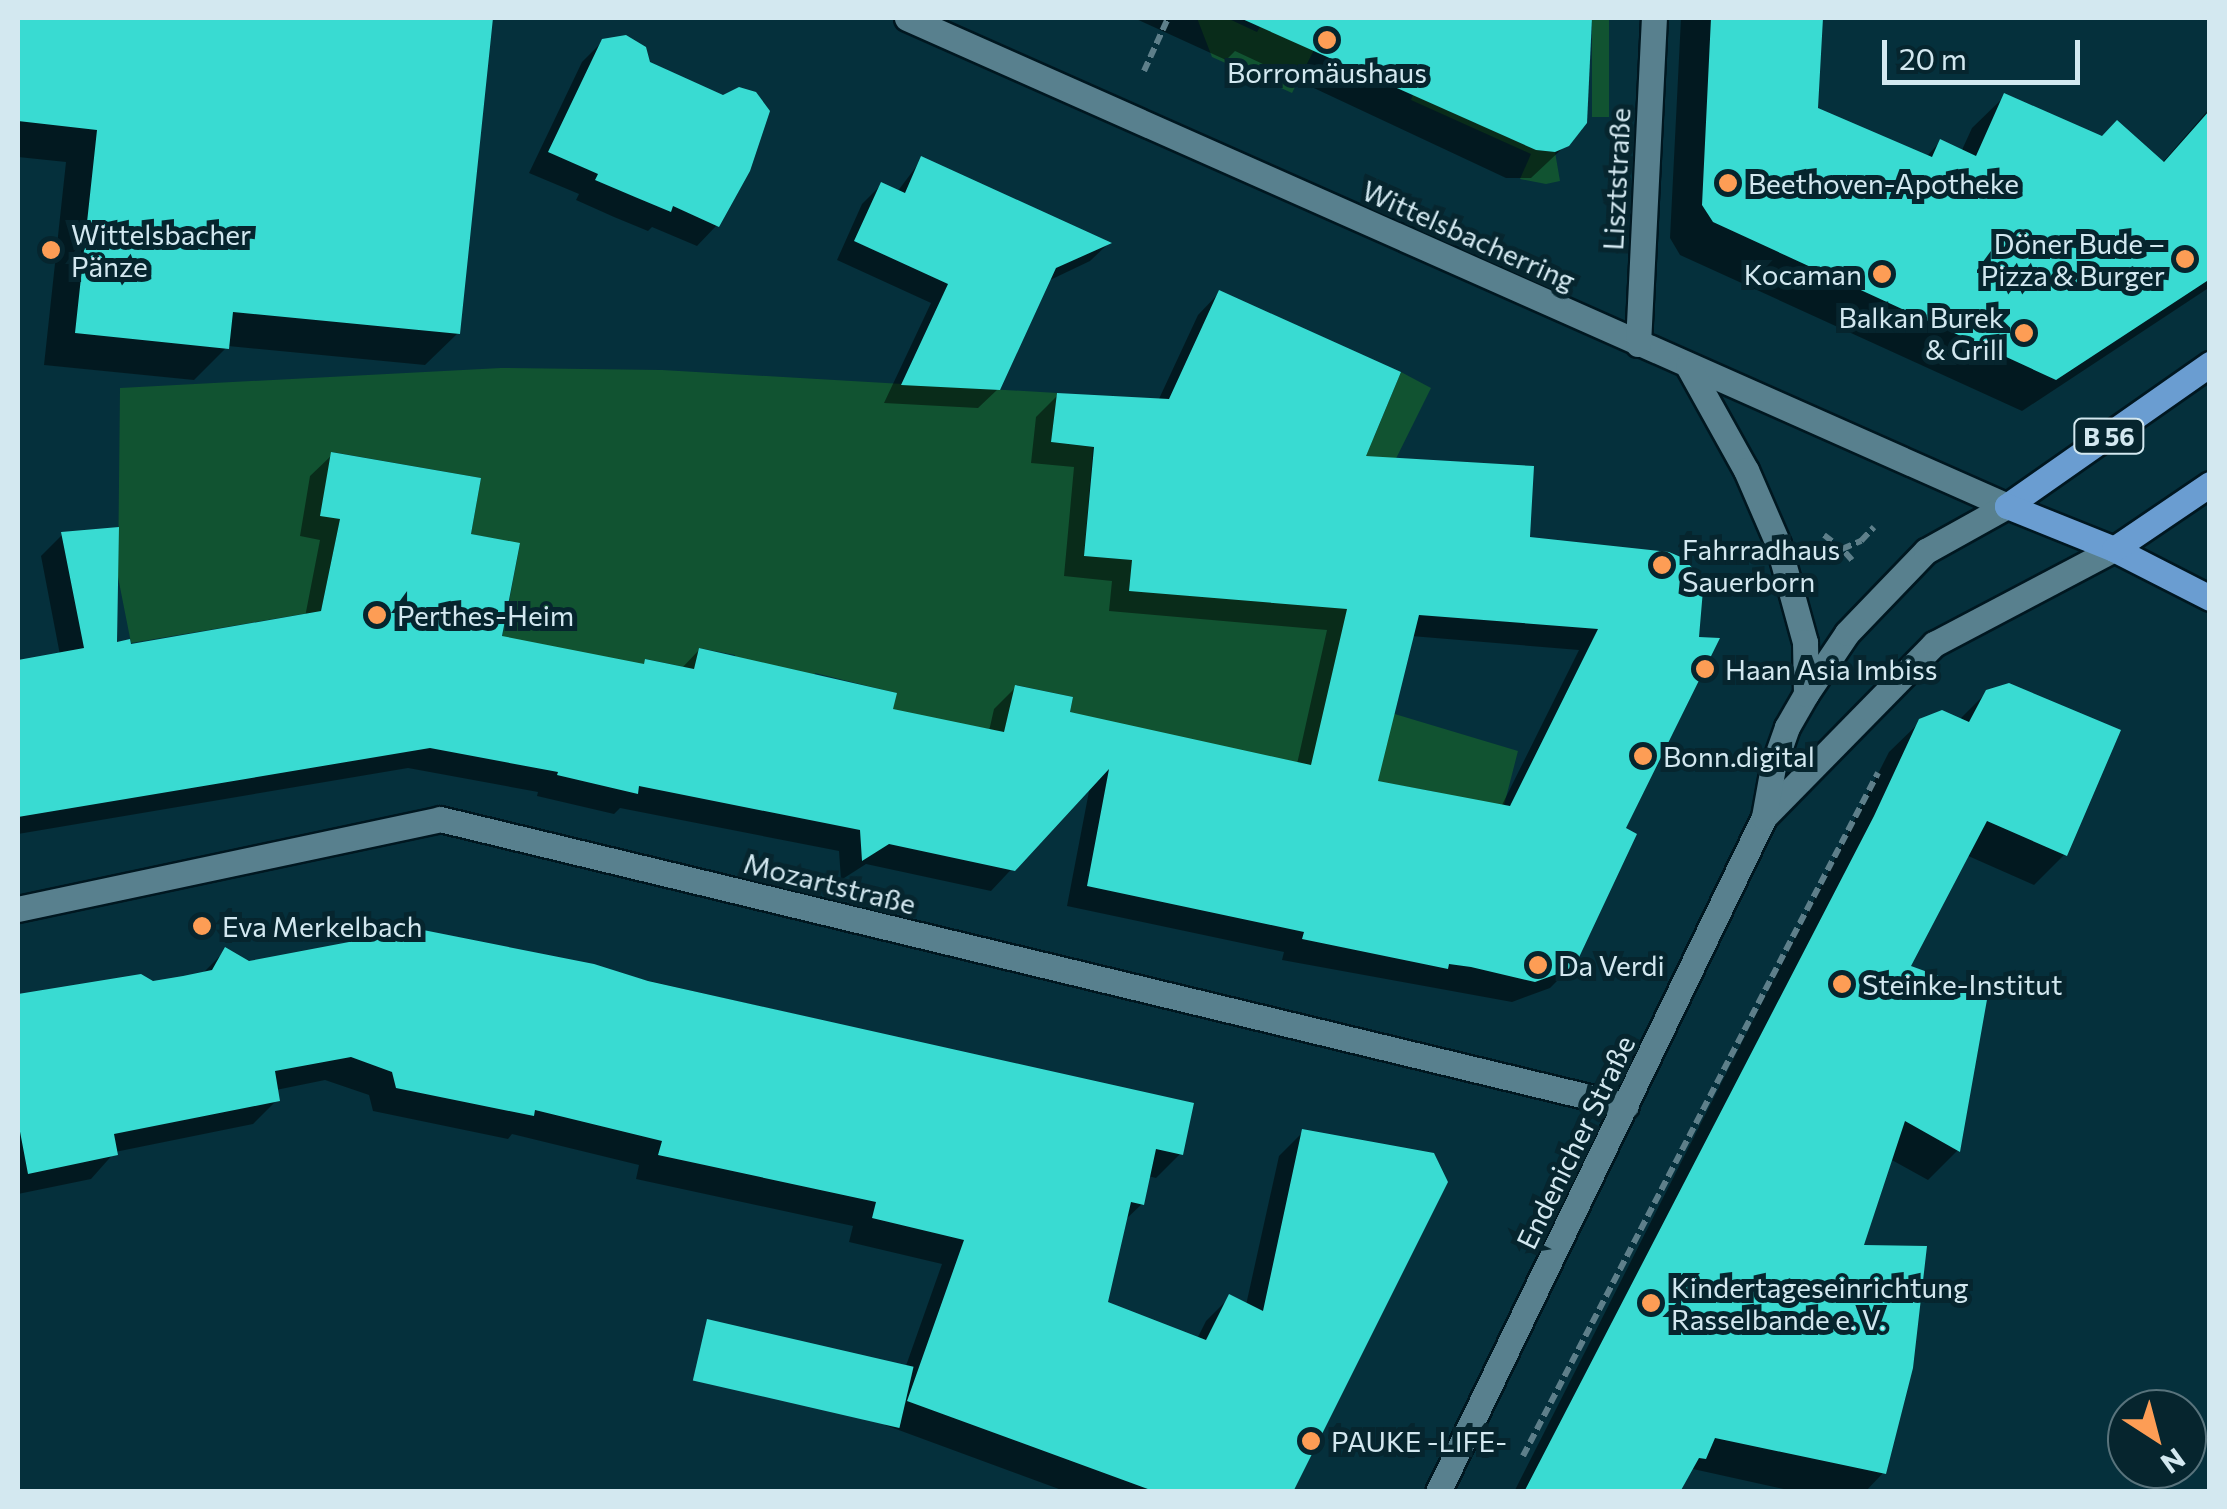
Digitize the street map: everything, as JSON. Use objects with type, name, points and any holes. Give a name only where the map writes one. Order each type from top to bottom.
[{"type":"main road","name":"Endenicher Straße","points":[[2007,506],[2210,364]]},
{"type":"main road","name":"Endenicher Straße","points":[[2114,549],[2210,484]]},
{"type":"main road","points":[[2007,506],[2114,549],[2210,598]]},
{"type":"street","name":"Wittelsbacherring","points":[[907,18],[2007,506]]},
{"type":"street","name":"Lisztstraße","points":[[1638,344],[1654,18]]},
{"type":"street","points":[[1688,366],[1746,470],[1778,544],[1805,642],[1806,694]]},
{"type":"street","name":"Endenicher Straße","points":[[1438,1492],[1764,817],[1773,767],[1787,726],[1847,633],[1926,551],[2007,506]]},
{"type":"street","name":"Endenicher Straße","points":[[1764,817],[1934,644],[2114,549]]},
{"type":"street","name":"Mozartstraße","points":[[18,909],[440,819],[1626,1106]]},
{"type":"path","points":[[1125,115],[1168,18]]},
{"type":"path","points":[[1523,1456],[1882,766]]},
{"type":"green space","points":[[1197,18],[1227,18],[1257,32],[1263,22],[1315,48],[1292,93],[1212,57]]},
{"type":"green space","points":[[1592,18],[1609,18],[1609,117],[1592,117]]},
{"type":"green space","points":[[1413,94],[1536,150],[1555,152],[1560,181],[1546,184],[1520,179],[1531,154],[1411,100]]},
{"type":"green space","points":[[501,368],[662,370],[1057,393],[1051,442],[1093,447],[1084,556],[1132,560],[1129,591],[1374,437],[1401,372],[1431,388],[1370,511],[1328,694],[1518,751],[1492,852],[1436,792],[1392,784],[1384,825],[1065,738],[1073,697],[1016,685],[1004,732],[962,724],[886,740],[896,693],[815,673],[808,703],[729,688],[735,655],[699,648],[694,669],[646,659],[640,690],[502,638],[520,544],[471,534],[481,478],[332,452],[320,515],[340,519],[321,611],[131,643],[118,577],[120,388]]},
{"type":"building","points":[[18,18],[493,18],[460,334],[233,312],[229,349],[75,333],[97,130],[18,121]]},
{"type":"building","points":[[1240,18],[1592,18],[1587,123],[1569,146],[1555,152],[1536,150]]},
{"type":"building","points":[[1711,18],[1823,18],[1818,108],[1932,157],[1940,139],[1976,156],[2004,93],[2102,136],[2117,120],[2164,162],[2210,110],[2210,279],[2056,380],[1713,222],[1702,205]]},
{"type":"building","points":[[626,35],[646,47],[650,62],[723,95],[739,87],[756,92],[770,111],[750,171],[719,227],[673,206],[671,212],[595,180],[598,174],[548,152],[602,39]]},
{"type":"building","points":[[921,156],[1112,243],[1056,268],[1000,390],[901,385],[948,284],[854,241],[881,182],[905,193]]},
{"type":"building","points":[[1219,290],[1401,372],[1366,456],[1534,466],[1530,537],[1669,552],[1683,558],[1698,574],[1703,590],[1699,637],[1720,638],[1626,828],[1637,834],[1574,968],[1535,982],[1471,967],[1449,964],[1448,969],[1302,939],[1304,932],[1087,886],[1109,769],[1015,871],[889,844],[862,861],[860,830],[639,786],[638,794],[557,775],[558,772],[430,748],[18,817],[18,660],[84,648],[61,532],[119,527],[117,642],[130,639],[131,644],[321,611],[340,519],[320,516],[331,452],[481,478],[471,534],[520,543],[502,636],[644,664],[645,659],[694,669],[699,648],[897,693],[893,709],[1004,732],[1015,685],[1073,697],[1070,712],[1311,765],[1347,609],[1129,591],[1132,560],[1084,556],[1094,447],[1051,442],[1057,393],[1169,399]],"holes":[[[1419,615],[1598,629],[1510,806],[1378,781]]]},
{"type":"building","points":[[2009,683],[2121,730],[2067,856],[1987,821],[1911,966],[1988,994],[1960,1152],[1905,1121],[1864,1245],[1927,1246],[1913,1368],[1886,1474],[1715,1438],[1706,1459],[1699,1458],[1680,1492],[1524,1492],[1874,816],[1919,719],[1942,710],[1969,722],[1986,690]]},
{"type":"building","points":[[388,923],[594,964],[648,981],[1194,1103],[1183,1155],[1156,1149],[1144,1205],[1131,1202],[1108,1302],[1206,1340],[1229,1294],[1263,1311],[1302,1129],[1434,1153],[1448,1182],[1293,1492],[1156,1492],[907,1401],[964,1240],[872,1218],[876,1202],[658,1155],[662,1141],[535,1110],[534,1116],[396,1088],[392,1072],[351,1057],[275,1071],[280,1101],[114,1134],[118,1155],[28,1174],[18,1121],[18,994],[141,974],[153,981],[183,976],[212,970],[225,947],[249,961],[386,935]]},
{"type":"building","points":[[707,1319],[914,1367],[899,1428],[693,1380]]},
{"type":"place","name":"Borromäushaus","points":[[1327,40]]},
{"type":"place","name":"Beethoven-Apotheke","points":[[1728,183]]},
{"type":"place","name":"Wittelsbacher Pänze","points":[[51,250]]},
{"type":"place","name":"Döner Bude – Pizza & Burger","points":[[2185,259]]},
{"type":"place","name":"Kocaman","points":[[1882,274]]},
{"type":"place","name":"Balkan Burek & Grill","points":[[2024,333]]},
{"type":"place","name":"Fahrradhaus Sauerborn","points":[[1662,565]]},
{"type":"place","name":"Perthes-Heim","points":[[377,615]]},
{"type":"place","name":"Haan Asia Imbiss","points":[[1705,669]]},
{"type":"place","name":"Bonn.digital","points":[[1643,756]]},
{"type":"place","name":"Eva Merkelbach","points":[[202,926]]},
{"type":"place","name":"Da Verdi","points":[[1538,965]]},
{"type":"place","name":"Steinke-Institut","points":[[1842,984]]},
{"type":"place","name":"Kindertageseinrichtung Rasselbande e. V.","points":[[1651,1303]]},
{"type":"place","name":"PAUKE -LIFE-","points":[[1311,1441]]}]
